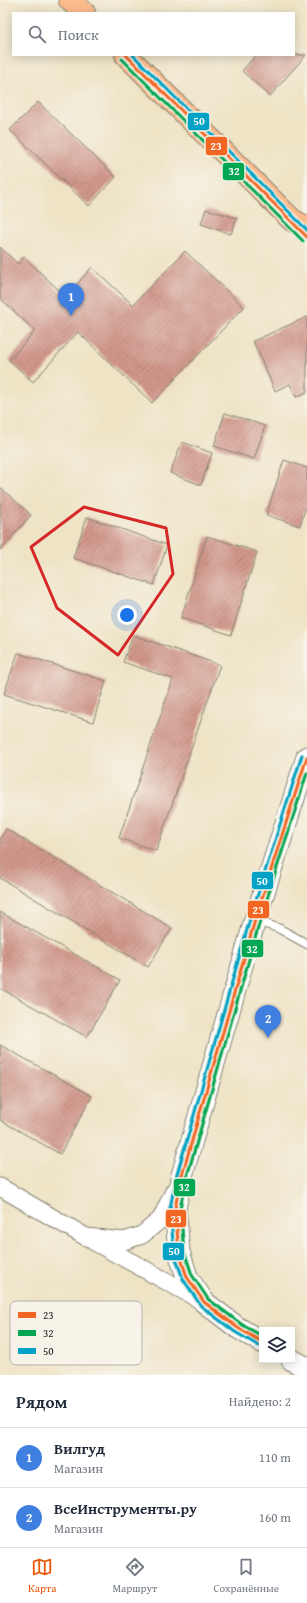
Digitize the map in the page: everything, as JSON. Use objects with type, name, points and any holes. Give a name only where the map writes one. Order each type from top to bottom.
[{"type":"highway","points":[[70,0],[83,12]]},
{"type":"highway","points":[[127,56],[299,224]]},
{"type":"street","points":[[299,224],[307,237]]},
{"type":"street","points":[[204,1302],[187,1277],[179,1252],[175,1208],[181,1178],[255,920],[307,757]]},
{"type":"street","points":[[86,1237],[124,1241],[142,1235],[161,1219],[181,1178]]},
{"type":"street","points":[[0,1187],[86,1237],[204,1302],[238,1328],[259,1340]]},
{"type":"street","points":[[295,1362],[307,1368]]},
{"type":"lane","points":[[255,920],[278,928],[307,944]]},
{"type":"highlighted area","points":[[84,507],[166,528],[173,574],[118,655],[57,608],[31,547]]},
{"type":"building","points":[[306,55],[270,96],[242,71],[255,56]]},
{"type":"building","points":[[38,102],[116,177],[89,206],[10,130]]},
{"type":"building","points":[[206,209],[237,218],[231,234],[201,224]]},
{"type":"building","points":[[0,247],[18,264],[24,257],[66,297],[92,267],[133,305],[185,251],[244,307],[152,403],[78,332],[33,382],[9,360],[35,331],[0,298]]},
{"type":"building","points":[[307,317],[307,392],[296,397],[290,384],[275,391],[253,341]]},
{"type":"building","points":[[225,413],[265,426],[254,459],[214,446]]},
{"type":"building","points":[[182,442],[212,453],[201,485],[170,473]]},
{"type":"building","points":[[284,460],[307,468],[307,503],[300,526],[266,515]]},
{"type":"building","points":[[0,487],[31,515],[0,550]]},
{"type":"building","points":[[87,517],[167,545],[154,585],[73,558]]},
{"type":"building","points":[[207,536],[257,552],[231,635],[181,618]]},
{"type":"building","points":[[133,635],[220,665],[156,851],[119,838],[173,679],[123,662]]},
{"type":"building","points":[[18,653],[106,681],[93,722],[4,694]]},
{"type":"building","points":[[6,829],[172,928],[148,967],[0,878],[0,839]]},
{"type":"building","points":[[0,912],[120,980],[87,1037],[0,988]]},
{"type":"building","points":[[0,1045],[92,1096],[60,1154],[0,1120]]},
{"type":"transit line","name":"23","points":[[127,56],[307,237]]},
{"type":"transit line","name":"50","points":[[134,56],[307,230]]},
{"type":"transit line","name":"32","points":[[122,59],[303,241]]},
{"type":"transit line","name":"50","points":[[259,1346],[235,1332],[201,1306],[183,1279],[174,1253],[170,1208],[176,1178],[250,919],[302,755]]},
{"type":"transit line","name":"23","points":[[259,1340],[238,1328],[204,1302],[187,1277],[179,1252],[175,1208],[181,1179],[255,920],[307,757]]},
{"type":"transit line","name":"32","points":[[259,1334],[241,1324],[208,1299],[192,1275],[184,1251],[180,1208],[186,1180],[260,921],[307,773]]},
{"type":"place","name":"Вилгуд","points":[[71,316]]},
{"type":"place","name":"ВсеИнструменты.ру","points":[[268,1038]]}]
